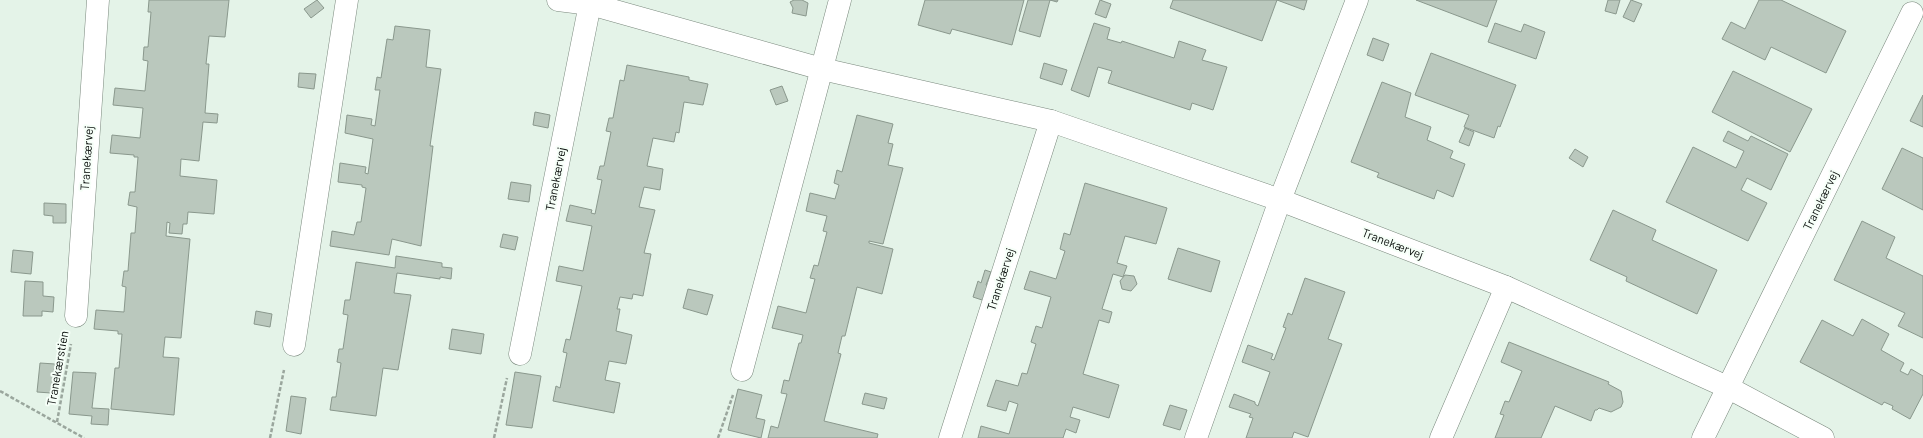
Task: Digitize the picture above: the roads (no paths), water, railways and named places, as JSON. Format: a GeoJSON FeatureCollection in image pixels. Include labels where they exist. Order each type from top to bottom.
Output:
{"type":"FeatureCollection","features":[{"type":"Feature","properties":{"kind":"street","name":"Tranekærvej"},"geometry":{"type":"LineString","coordinates":[[76,316],[98,0]]}},
{"type":"Feature","properties":{"kind":"street"},"geometry":{"type":"LineString","coordinates":[[294,345],[347,0]]}},
{"type":"Feature","properties":{"kind":"street","name":"Tranekærvej"},"geometry":{"type":"LineString","coordinates":[[558,0],[590,4],[822,69],[1050,120],[1280,200],[1506,287],[1727,387],[1823,438]]}},
{"type":"Feature","properties":{"kind":"street"},"geometry":{"type":"LineString","coordinates":[[742,370],[840,0]]}},
{"type":"Feature","properties":{"kind":"street"},"geometry":{"type":"LineString","coordinates":[[1196,438],[1280,200],[1357,0]]}},
{"type":"Feature","properties":{"kind":"street","name":"Tranekærvej"},"geometry":{"type":"LineString","coordinates":[[520,354],[590,4]]}},
{"type":"Feature","properties":{"kind":"street","name":"Tranekærvej"},"geometry":{"type":"LineString","coordinates":[[1703,438],[1912,13]]}},
{"type":"Feature","properties":{"kind":"street","name":"Tranekærvej"},"geometry":{"type":"LineString","coordinates":[[950,438],[1050,120]]}},
{"type":"Feature","properties":{"kind":"street"},"geometry":{"type":"LineString","coordinates":[[1441,438],[1506,287]]}}]}
